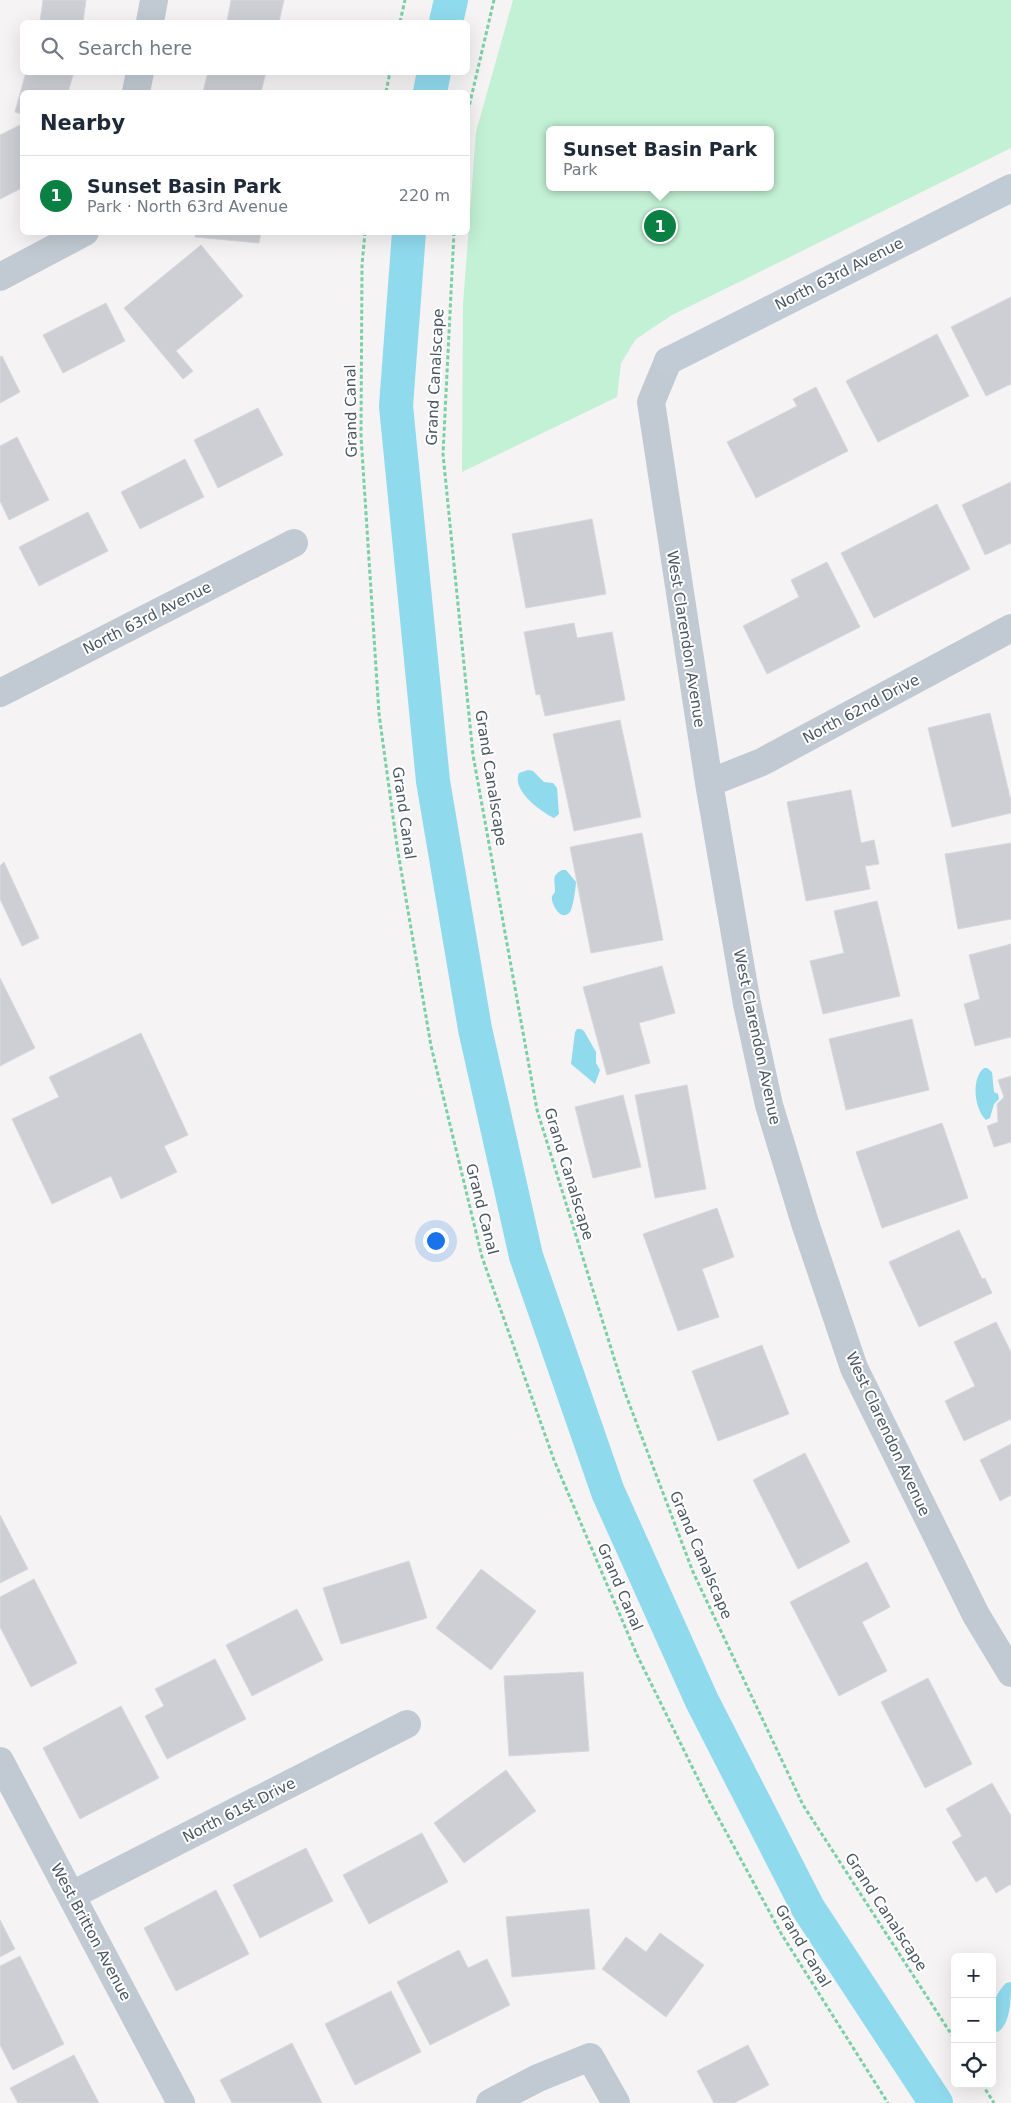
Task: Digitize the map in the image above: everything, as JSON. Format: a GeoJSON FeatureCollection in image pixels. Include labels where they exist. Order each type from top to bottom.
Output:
{"type":"FeatureCollection","features":[{"type":"Feature","properties":{"kind":"street"},"geometry":{"type":"LineString","coordinates":[[150,20],[154,0]]}},
{"type":"Feature","properties":{"kind":"street"},"geometry":{"type":"LineString","coordinates":[[136,90],[139,75]]}},
{"type":"Feature","properties":{"kind":"street","name":"North 63rd Avenue"},"geometry":{"type":"LineString","coordinates":[[668,361],[1011,188]]}},
{"type":"Feature","properties":{"kind":"street"},"geometry":{"type":"LineString","coordinates":[[0,277],[79,235]]}},
{"type":"Feature","properties":{"kind":"street","name":"West Clarendon Avenue"},"geometry":{"type":"LineString","coordinates":[[668,361],[651,402],[709,783],[747,1004],[769,1105],[805,1223],[854,1368],[976,1615],[1011,1673]]}},
{"type":"Feature","properties":{"kind":"street","name":"North 63rd Avenue"},"geometry":{"type":"LineString","coordinates":[[3,683],[294,543]]}},
{"type":"Feature","properties":{"kind":"street","name":"North 62nd Drive"},"geometry":{"type":"LineString","coordinates":[[709,783],[762,762],[1011,628]]}},
{"type":"Feature","properties":{"kind":"street","name":"North 61st Drive"},"geometry":{"type":"LineString","coordinates":[[72,1895],[407,1724]]}},
{"type":"Feature","properties":{"kind":"street","name":"West Britton Avenue"},"geometry":{"type":"LineString","coordinates":[[0,1761],[181,2103]]}},
{"type":"Feature","properties":{"kind":"street"},"geometry":{"type":"LineString","coordinates":[[490,2103],[538,2078],[590,2057],[616,2103]]}},
{"type":"Feature","properties":{"kind":"path"},"geometry":{"type":"LineString","coordinates":[[400,20],[405,0]]}},
{"type":"Feature","properties":{"kind":"path"},"geometry":{"type":"LineString","coordinates":[[470,102],[494,0]]}},
{"type":"Feature","properties":{"kind":"path"},"geometry":{"type":"LineString","coordinates":[[386,90],[389,75]]}},
{"type":"Feature","properties":{"kind":"path","name":"Grand Canal"},"geometry":{"type":"LineString","coordinates":[[365,235],[362,265],[361,436],[380,714],[397,846],[431,1046],[482,1257],[554,1460],[637,1655],[707,1797],[782,1935],[888,2103]]}},
{"type":"Feature","properties":{"kind":"path","name":"Grand Canalscape"},"geometry":{"type":"LineString","coordinates":[[454,235],[443,454],[473,755],[537,1110],[624,1390],[693,1572],[802,1805],[951,2034]]}},
{"type":"Feature","properties":{"kind":"path"},"geometry":{"type":"LineString","coordinates":[[985,2088],[994,2103]]}},
{"type":"Feature","properties":{"kind":"green space"},"geometry":{"type":"Polygon","coordinates":[[[513,0],[1011,0],[1011,148],[672,315],[636,339],[621,363],[617,397],[462,472],[463,305],[468,235],[470,235],[476,132],[513,0]]]}},
{"type":"Feature","properties":{"kind":"water"},"geometry":{"type":"Polygon","coordinates":[[[528,770],[533,771],[544,782],[553,783],[557,788],[559,814],[554,818],[535,806],[519,786],[519,773],[528,770]]]}},
{"type":"Feature","properties":{"kind":"water"},"geometry":{"type":"Polygon","coordinates":[[[562,870],[566,870],[576,882],[571,910],[567,915],[558,912],[552,898],[555,892],[555,876],[562,870]]]}},
{"type":"Feature","properties":{"kind":"water"},"geometry":{"type":"Polygon","coordinates":[[[577,1029],[584,1031],[596,1052],[596,1063],[600,1070],[595,1084],[571,1064],[577,1029]]]}},
{"type":"Feature","properties":{"kind":"water"},"geometry":{"type":"Polygon","coordinates":[[[984,1068],[992,1072],[994,1092],[998,1094],[999,1099],[994,1104],[990,1118],[986,1120],[979,1109],[976,1094],[977,1079],[984,1068]]]}},
{"type":"Feature","properties":{"kind":"water"},"geometry":{"type":"Polygon","coordinates":[[[1011,1982],[1008,2017],[1006,2023],[998,2032],[996,2031],[996,1997],[1006,1983],[1011,1982]]]}},
{"type":"Feature","properties":{"kind":"building"},"geometry":{"type":"Polygon","coordinates":[[[43,0],[86,0],[83,20],[40,20],[43,0]]]}},
{"type":"Feature","properties":{"kind":"building"},"geometry":{"type":"Polygon","coordinates":[[[231,0],[284,0],[279,20],[227,20],[231,0]]]}},
{"type":"Feature","properties":{"kind":"building"},"geometry":{"type":"Polygon","coordinates":[[[25,75],[73,75],[69,90],[21,90],[25,75]]]}},
{"type":"Feature","properties":{"kind":"building"},"geometry":{"type":"Polygon","coordinates":[[[207,75],[265,75],[262,90],[204,90],[207,75]]]}},
{"type":"Feature","properties":{"kind":"building"},"geometry":{"type":"Polygon","coordinates":[[[20,94],[20,113],[15,112],[20,94]]]}},
{"type":"Feature","properties":{"kind":"building"},"geometry":{"type":"Polygon","coordinates":[[[20,125],[20,189],[0,199],[0,135],[20,125]]]}},
{"type":"Feature","properties":{"kind":"building"},"geometry":{"type":"Polygon","coordinates":[[[195,235],[260,235],[259,243],[195,237],[195,235]]]}},
{"type":"Feature","properties":{"kind":"building"},"geometry":{"type":"Polygon","coordinates":[[[201,245],[243,296],[176,351],[193,371],[183,379],[124,308],[201,245]]]}},
{"type":"Feature","properties":{"kind":"building"},"geometry":{"type":"Polygon","coordinates":[[[1011,297],[1011,384],[986,396],[951,327],[1011,297]]]}},
{"type":"Feature","properties":{"kind":"building"},"geometry":{"type":"Polygon","coordinates":[[[106,303],[125,341],[63,373],[43,335],[106,303]]]}},
{"type":"Feature","properties":{"kind":"building"},"geometry":{"type":"Polygon","coordinates":[[[937,334],[969,396],[878,442],[846,381],[937,334]]]}},
{"type":"Feature","properties":{"kind":"building"},"geometry":{"type":"Polygon","coordinates":[[[2,356],[20,392],[0,403],[0,357],[2,356]]]}},
{"type":"Feature","properties":{"kind":"building"},"geometry":{"type":"Polygon","coordinates":[[[816,387],[848,451],[756,498],[727,442],[797,406],[793,399],[816,387]]]}},
{"type":"Feature","properties":{"kind":"building"},"geometry":{"type":"Polygon","coordinates":[[[258,408],[283,455],[218,488],[194,440],[258,408]]]}},
{"type":"Feature","properties":{"kind":"building"},"geometry":{"type":"Polygon","coordinates":[[[17,437],[49,500],[9,520],[0,501],[0,446],[17,437]]]}},
{"type":"Feature","properties":{"kind":"building"},"geometry":{"type":"Polygon","coordinates":[[[185,459],[204,497],[140,529],[121,492],[185,459]]]}},
{"type":"Feature","properties":{"kind":"building"},"geometry":{"type":"Polygon","coordinates":[[[1011,482],[1011,543],[985,555],[962,505],[1011,482]]]}},
{"type":"Feature","properties":{"kind":"building"},"geometry":{"type":"Polygon","coordinates":[[[937,504],[970,569],[874,618],[841,553],[937,504]]]}},
{"type":"Feature","properties":{"kind":"building"},"geometry":{"type":"Polygon","coordinates":[[[88,512],[108,551],[39,586],[19,547],[88,512]]]}},
{"type":"Feature","properties":{"kind":"building"},"geometry":{"type":"Polygon","coordinates":[[[592,519],[606,594],[526,608],[512,534],[592,519]]]}},
{"type":"Feature","properties":{"kind":"building"},"geometry":{"type":"Polygon","coordinates":[[[827,562],[860,627],[767,674],[743,626],[799,597],[791,580],[827,562]]]}},
{"type":"Feature","properties":{"kind":"building"},"geometry":{"type":"Polygon","coordinates":[[[574,623],[577,638],[612,632],[625,700],[545,716],[540,694],[536,695],[524,632],[574,623]]]}},
{"type":"Feature","properties":{"kind":"building"},"geometry":{"type":"Polygon","coordinates":[[[990,713],[1011,801],[1011,813],[952,827],[928,728],[990,713]]]}},
{"type":"Feature","properties":{"kind":"building"},"geometry":{"type":"Polygon","coordinates":[[[620,720],[641,817],[574,831],[553,734],[620,720]]]}},
{"type":"Feature","properties":{"kind":"building"},"geometry":{"type":"Polygon","coordinates":[[[851,790],[861,843],[874,840],[879,864],[865,866],[870,889],[806,901],[787,802],[851,790]]]}},
{"type":"Feature","properties":{"kind":"building"},"geometry":{"type":"Polygon","coordinates":[[[642,833],[663,940],[591,953],[570,847],[642,833]]]}},
{"type":"Feature","properties":{"kind":"building"},"geometry":{"type":"Polygon","coordinates":[[[1011,843],[1011,919],[958,929],[945,854],[1011,843]]]}},
{"type":"Feature","properties":{"kind":"building"},"geometry":{"type":"Polygon","coordinates":[[[4,862],[39,938],[22,946],[0,899],[0,866],[4,862]]]}},
{"type":"Feature","properties":{"kind":"building"},"geometry":{"type":"Polygon","coordinates":[[[877,901],[900,996],[823,1014],[810,961],[844,953],[834,911],[877,901]]]}},
{"type":"Feature","properties":{"kind":"building"},"geometry":{"type":"Polygon","coordinates":[[[1011,944],[1011,1037],[975,1046],[964,1004],[980,999],[969,955],[1011,944]]]}},
{"type":"Feature","properties":{"kind":"building"},"geometry":{"type":"Polygon","coordinates":[[[662,966],[675,1013],[639,1023],[650,1063],[607,1075],[583,987],[662,966]]]}},
{"type":"Feature","properties":{"kind":"building"},"geometry":{"type":"Polygon","coordinates":[[[0,978],[35,1048],[0,1066],[0,978]]]}},
{"type":"Feature","properties":{"kind":"building"},"geometry":{"type":"Polygon","coordinates":[[[912,1019],[929,1090],[846,1110],[829,1039],[912,1019]]]}},
{"type":"Feature","properties":{"kind":"building"},"geometry":{"type":"Polygon","coordinates":[[[141,1033],[188,1135],[164,1146],[177,1172],[121,1199],[111,1176],[52,1204],[12,1119],[59,1097],[49,1077],[141,1033]]]}},
{"type":"Feature","properties":{"kind":"building"},"geometry":{"type":"Polygon","coordinates":[[[1011,1076],[1011,1142],[994,1147],[987,1126],[998,1122],[997,1104],[1004,1097],[998,1080],[1011,1076]]]}},
{"type":"Feature","properties":{"kind":"building"},"geometry":{"type":"Polygon","coordinates":[[[687,1085],[706,1189],[655,1198],[635,1095],[687,1085]]]}},
{"type":"Feature","properties":{"kind":"building"},"geometry":{"type":"Polygon","coordinates":[[[623,1095],[641,1167],[593,1178],[575,1107],[623,1095]]]}},
{"type":"Feature","properties":{"kind":"building"},"geometry":{"type":"Polygon","coordinates":[[[942,1123],[968,1198],[882,1228],[856,1152],[942,1123]]]}},
{"type":"Feature","properties":{"kind":"building"},"geometry":{"type":"Polygon","coordinates":[[[717,1208],[734,1257],[702,1269],[719,1317],[678,1331],[643,1234],[717,1208]]]}},
{"type":"Feature","properties":{"kind":"building"},"geometry":{"type":"Polygon","coordinates":[[[959,1230],[982,1279],[985,1278],[992,1293],[919,1327],[889,1262],[959,1230]]]}},
{"type":"Feature","properties":{"kind":"building"},"geometry":{"type":"Polygon","coordinates":[[[996,1322],[1011,1352],[1011,1419],[964,1441],[945,1401],[975,1386],[954,1342],[996,1322]]]}},
{"type":"Feature","properties":{"kind":"building"},"geometry":{"type":"Polygon","coordinates":[[[762,1345],[789,1414],[718,1441],[692,1371],[762,1345]]]}},
{"type":"Feature","properties":{"kind":"building"},"geometry":{"type":"Polygon","coordinates":[[[1011,1444],[1011,1495],[1000,1501],[980,1460],[1011,1444]]]}},
{"type":"Feature","properties":{"kind":"building"},"geometry":{"type":"Polygon","coordinates":[[[805,1453],[850,1542],[798,1569],[753,1480],[805,1453]]]}},
{"type":"Feature","properties":{"kind":"building"},"geometry":{"type":"Polygon","coordinates":[[[0,1515],[28,1569],[0,1583],[0,1515]]]}},
{"type":"Feature","properties":{"kind":"building"},"geometry":{"type":"Polygon","coordinates":[[[409,1561],[427,1618],[341,1644],[323,1588],[409,1561]]]}},
{"type":"Feature","properties":{"kind":"building"},"geometry":{"type":"Polygon","coordinates":[[[867,1562],[890,1607],[862,1622],[887,1671],[839,1696],[790,1602],[867,1562]]]}},
{"type":"Feature","properties":{"kind":"building"},"geometry":{"type":"Polygon","coordinates":[[[481,1569],[536,1611],[491,1670],[436,1628],[481,1569]]]}},
{"type":"Feature","properties":{"kind":"building"},"geometry":{"type":"Polygon","coordinates":[[[34,1579],[77,1663],[31,1687],[0,1627],[0,1597],[34,1579]]]}},
{"type":"Feature","properties":{"kind":"building"},"geometry":{"type":"Polygon","coordinates":[[[297,1609],[323,1660],[252,1696],[226,1645],[297,1609]]]}},
{"type":"Feature","properties":{"kind":"building"},"geometry":{"type":"Polygon","coordinates":[[[215,1659],[246,1719],[167,1759],[145,1716],[164,1706],[155,1689],[215,1659]]]}},
{"type":"Feature","properties":{"kind":"building"},"geometry":{"type":"Polygon","coordinates":[[[583,1672],[589,1751],[509,1756],[504,1676],[583,1672]]]}},
{"type":"Feature","properties":{"kind":"building"},"geometry":{"type":"Polygon","coordinates":[[[928,1678],[972,1764],[925,1788],[881,1702],[928,1678]]]}},
{"type":"Feature","properties":{"kind":"building"},"geometry":{"type":"Polygon","coordinates":[[[121,1706],[159,1778],[80,1819],[43,1748],[121,1706]]]}},
{"type":"Feature","properties":{"kind":"building"},"geometry":{"type":"Polygon","coordinates":[[[506,1770],[536,1811],[464,1863],[434,1823],[506,1770]]]}},
{"type":"Feature","properties":{"kind":"building"},"geometry":{"type":"Polygon","coordinates":[[[992,1783],[1011,1816],[1011,1884],[996,1893],[986,1876],[976,1882],[952,1842],[962,1836],[946,1809],[992,1783]]]}},
{"type":"Feature","properties":{"kind":"building"},"geometry":{"type":"Polygon","coordinates":[[[422,1833],[448,1882],[369,1924],[343,1875],[422,1833]]]}},
{"type":"Feature","properties":{"kind":"building"},"geometry":{"type":"Polygon","coordinates":[[[306,1848],[333,1901],[260,1938],[233,1885],[306,1848]]]}},
{"type":"Feature","properties":{"kind":"building"},"geometry":{"type":"Polygon","coordinates":[[[216,1890],[249,1954],[176,1991],[144,1928],[216,1890]]]}},
{"type":"Feature","properties":{"kind":"building"},"geometry":{"type":"Polygon","coordinates":[[[589,1909],[595,1969],[512,1977],[506,1917],[589,1909]]]}},
{"type":"Feature","properties":{"kind":"building"},"geometry":{"type":"Polygon","coordinates":[[[0,1920],[15,1949],[0,1957],[0,1920]]]}},
{"type":"Feature","properties":{"kind":"building"},"geometry":{"type":"Polygon","coordinates":[[[660,1933],[704,1965],[666,2017],[602,1969],[626,1937],[646,1952],[660,1933]]]}},
{"type":"Feature","properties":{"kind":"building"},"geometry":{"type":"Polygon","coordinates":[[[459,1950],[468,1968],[487,1959],[510,2005],[430,2045],[397,1982],[459,1950]]]}},
{"type":"Feature","properties":{"kind":"building"},"geometry":{"type":"Polygon","coordinates":[[[20,1956],[64,2044],[13,2070],[0,2045],[0,1966],[20,1956]]]}},
{"type":"Feature","properties":{"kind":"building"},"geometry":{"type":"Polygon","coordinates":[[[391,1991],[421,2052],[355,2085],[325,2024],[391,1991]]]}},
{"type":"Feature","properties":{"kind":"building"},"geometry":{"type":"Polygon","coordinates":[[[292,2043],[322,2103],[232,2103],[220,2080],[292,2043]]]}},
{"type":"Feature","properties":{"kind":"building"},"geometry":{"type":"Polygon","coordinates":[[[748,2045],[769,2085],[734,2103],[714,2103],[697,2071],[748,2045]]]}},
{"type":"Feature","properties":{"kind":"building"},"geometry":{"type":"Polygon","coordinates":[[[74,2055],[99,2103],[18,2103],[10,2088],[74,2055]]]}},
{"type":"Feature","properties":{"kind":"waterway"},"geometry":{"type":"LineString","coordinates":[[446,20],[451,0]]}},
{"type":"Feature","properties":{"kind":"waterway"},"geometry":{"type":"LineString","coordinates":[[430,90],[433,75]]}},
{"type":"Feature","properties":{"kind":"waterway"},"geometry":{"type":"LineString","coordinates":[[409,235],[396,406],[433,781],[475,1029],[526,1256],[608,1492],[702,1701],[808,1908],[936,2103]]}},
{"type":"Feature","properties":{"kind":"place","name":"Sunset Basin Park"},"geometry":{"type":"Point","coordinates":[660,226]}}]}
